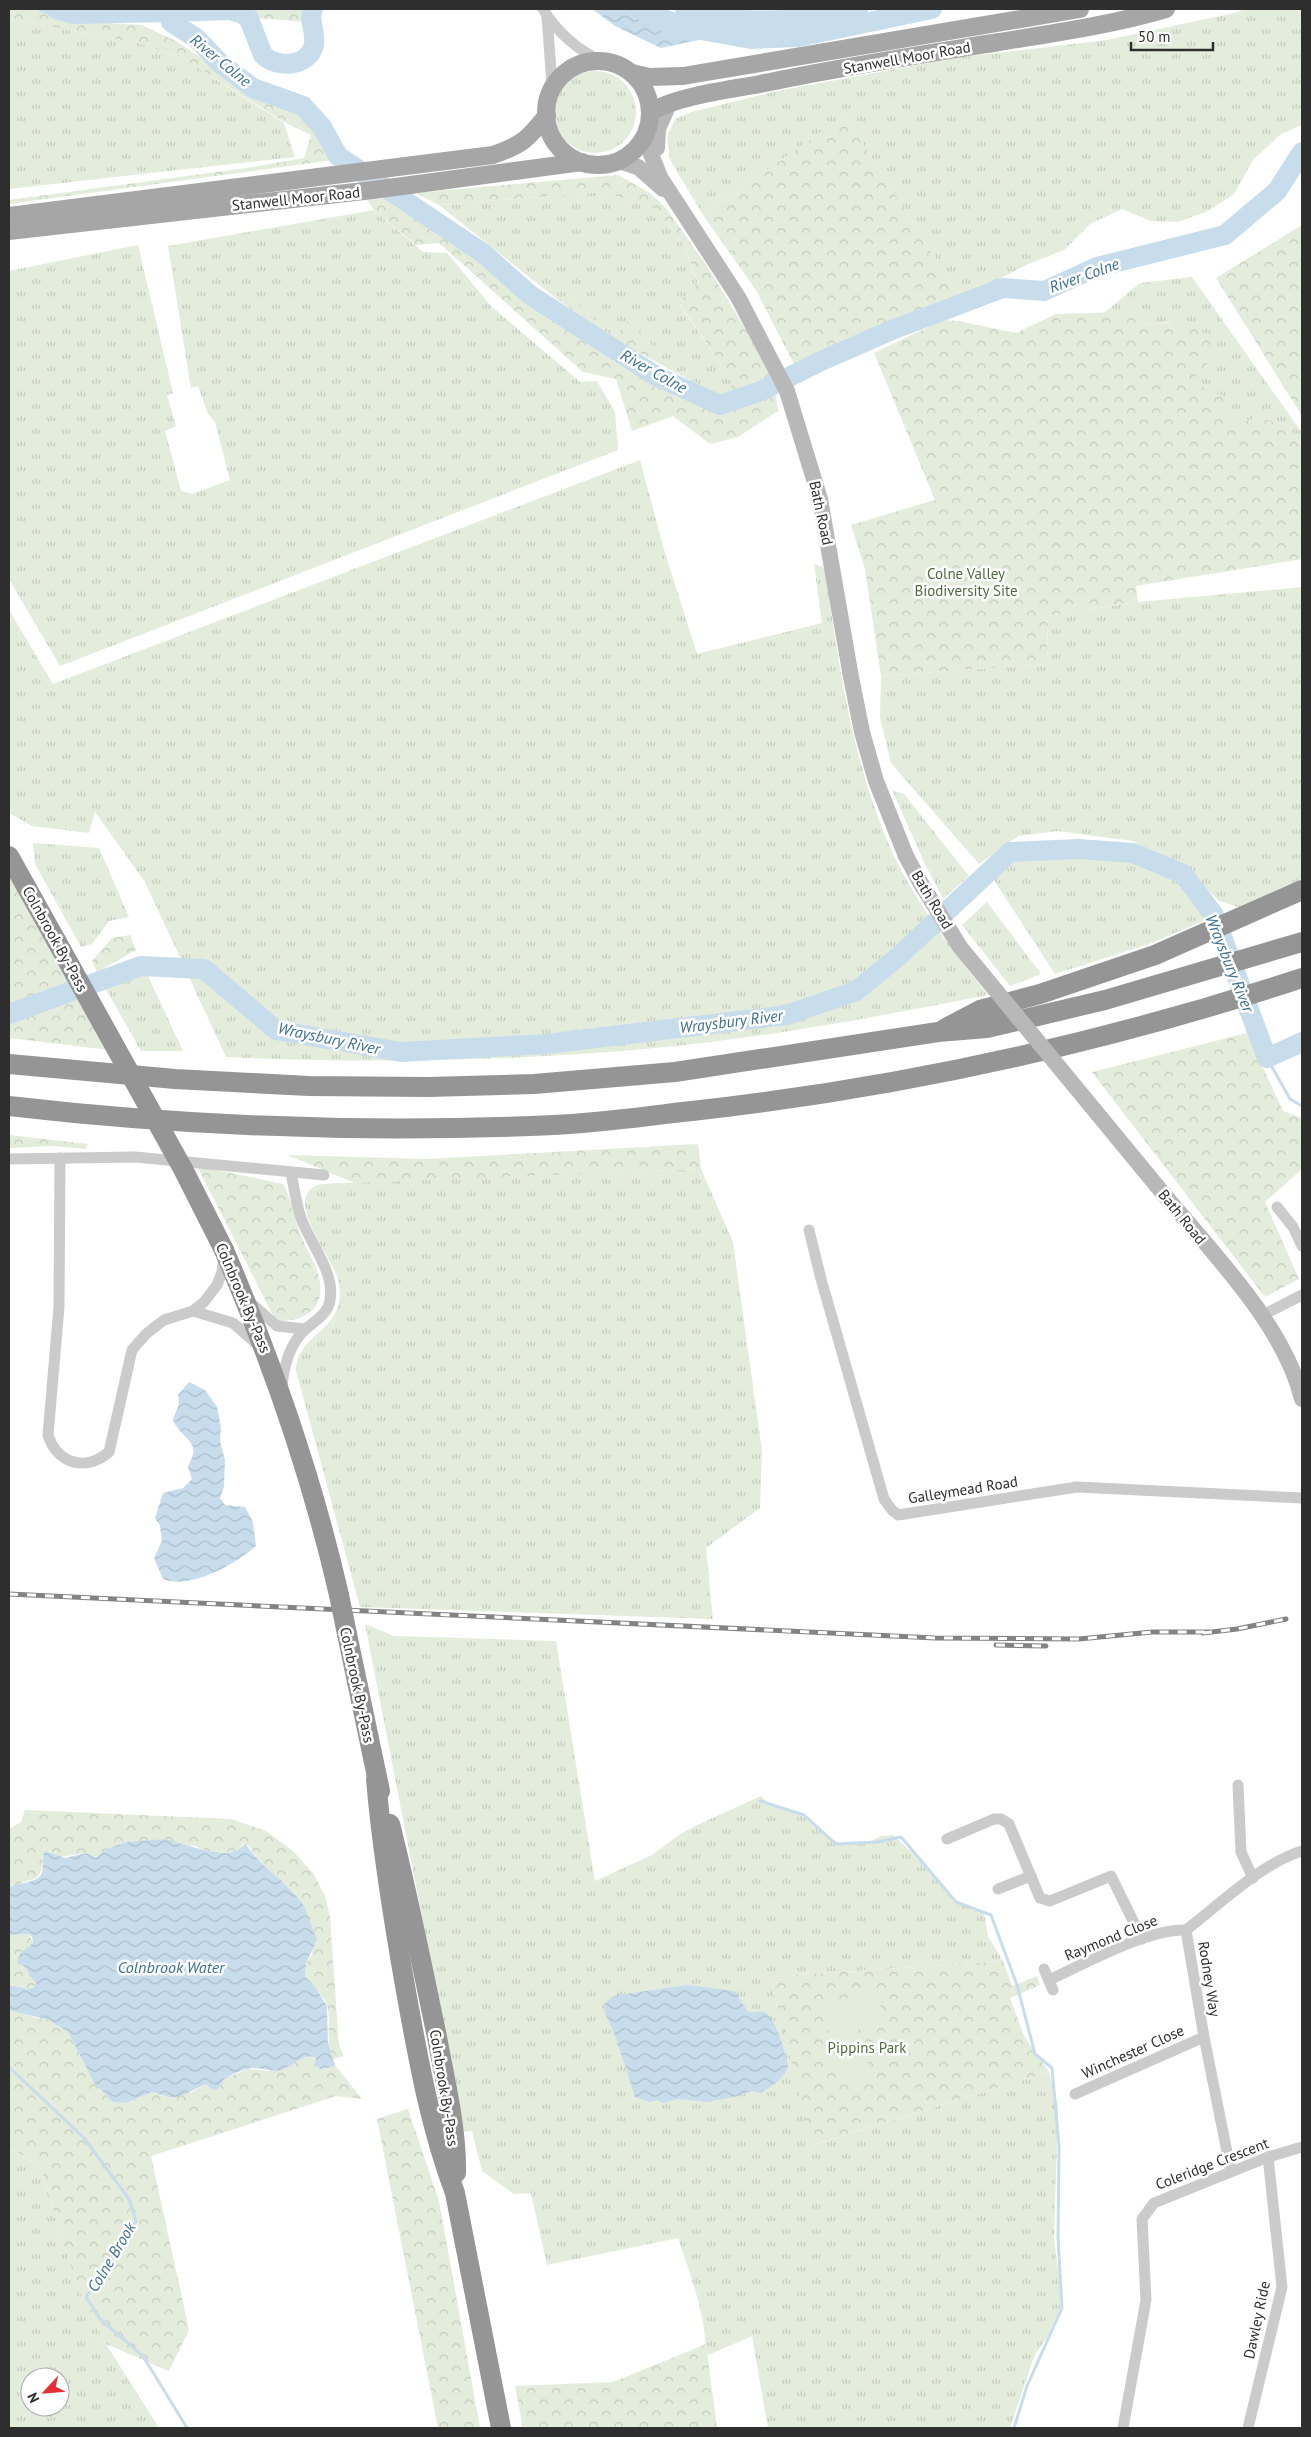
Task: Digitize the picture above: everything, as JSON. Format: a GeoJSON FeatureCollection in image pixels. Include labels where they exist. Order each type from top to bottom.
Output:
{"type":"FeatureCollection","features":[{"type":"Feature","properties":{"kind":"highway","name":"Colnbrook By-Pass"},"geometry":{"type":"LineString","coordinates":[[9,856],[183,1169],[224,1250],[266,1352],[316,1503],[339,1595],[376,1779],[398,1856],[442,2064],[453,2141],[455,2193],[501,2428]]}},
{"type":"Feature","properties":{"kind":"highway"},"geometry":{"type":"LineString","coordinates":[[938,1032],[980,1010],[1040,994],[1098,975],[1195,938],[1238,917],[1302,890]]}},
{"type":"Feature","properties":{"kind":"highway"},"geometry":{"type":"LineString","coordinates":[[9,1064],[175,1080],[309,1086],[428,1087],[534,1084],[675,1072],[938,1032],[996,1026],[1106,1000],[1302,942]]}},
{"type":"Feature","properties":{"kind":"highway"},"geometry":{"type":"LineString","coordinates":[[9,1106],[230,1124],[359,1129],[557,1125],[768,1103],[994,1063],[1125,1031],[1302,978]]}},
{"type":"Feature","properties":{"kind":"main road","name":"Stanwell Moor Road"},"geometry":{"type":"LineString","coordinates":[[632,73],[649,77],[683,76],[1080,9]]}},
{"type":"Feature","properties":{"kind":"main road","name":"Stanwell Moor Road"},"geometry":{"type":"LineString","coordinates":[[651,112],[669,104],[792,77],[1109,23],[1166,9]]}},
{"type":"Feature","properties":{"kind":"main road"},"geometry":{"type":"LineString","coordinates":[[602,61],[625,68],[632,73],[646,92],[651,112],[648,131],[639,145],[618,161],[605,165],[582,162],[570,157],[559,148],[552,138],[547,115],[552,85],[563,73],[576,66],[602,61]]}},
{"type":"Feature","properties":{"kind":"main road","name":"Stanwell Moor Road"},"geometry":{"type":"LineString","coordinates":[[9,216],[359,173],[501,152],[518,146],[534,132],[547,115]]}},
{"type":"Feature","properties":{"kind":"main road","name":"Stanwell Moor Road"},"geometry":{"type":"LineString","coordinates":[[9,231],[373,190],[582,162]]}},
{"type":"Feature","properties":{"kind":"street"},"geometry":{"type":"LineString","coordinates":[[545,12],[586,55],[602,61]]}},
{"type":"Feature","properties":{"kind":"street"},"geometry":{"type":"LineString","coordinates":[[545,12],[552,85]]}},
{"type":"Feature","properties":{"kind":"street"},"geometry":{"type":"LineString","coordinates":[[660,177],[657,148],[658,128],[669,104]]}},
{"type":"Feature","properties":{"kind":"street"},"geometry":{"type":"LineString","coordinates":[[648,131],[649,149],[660,177],[672,197]]}},
{"type":"Feature","properties":{"kind":"street"},"geometry":{"type":"LineString","coordinates":[[618,161],[638,167],[672,197]]}},
{"type":"Feature","properties":{"kind":"street","name":"Bath Road"},"geometry":{"type":"LineString","coordinates":[[672,197],[733,290],[780,374],[787,391],[820,499],[850,677],[862,732],[876,781],[906,856],[960,947],[1263,1315],[1289,1361],[1302,1399]]}},
{"type":"Feature","properties":{"kind":"street"},"geometry":{"type":"LineString","coordinates":[[9,1159],[135,1157],[324,1175]]}},
{"type":"Feature","properties":{"kind":"street"},"geometry":{"type":"LineString","coordinates":[[60,1158],[59,1307],[48,1435],[56,1452],[64,1458],[83,1464],[97,1460],[109,1452],[132,1350],[146,1334],[164,1320],[193,1311],[217,1285],[222,1272],[224,1250]]}},
{"type":"Feature","properties":{"kind":"street"},"geometry":{"type":"LineString","coordinates":[[282,1396],[286,1361],[305,1329],[317,1321],[329,1305],[329,1281],[300,1216],[291,1173]]}},
{"type":"Feature","properties":{"kind":"street"},"geometry":{"type":"LineString","coordinates":[[1277,1207],[1293,1227],[1301,1242]]}},
{"type":"Feature","properties":{"kind":"street","name":"Galleymead Road"},"geometry":{"type":"LineString","coordinates":[[809,1230],[821,1279],[884,1499],[898,1515],[1077,1487],[1302,1498]]}},
{"type":"Feature","properties":{"kind":"street"},"geometry":{"type":"LineString","coordinates":[[1263,1315],[1302,1295]]}},
{"type":"Feature","properties":{"kind":"street"},"geometry":{"type":"LineString","coordinates":[[244,1296],[271,1323],[282,1327],[305,1329]]}},
{"type":"Feature","properties":{"kind":"street"},"geometry":{"type":"LineString","coordinates":[[193,1311],[232,1323],[245,1332],[266,1352]]}},
{"type":"Feature","properties":{"kind":"street"},"geometry":{"type":"LineString","coordinates":[[1238,1786],[1241,1852],[1254,1878]]}},
{"type":"Feature","properties":{"kind":"street"},"geometry":{"type":"LineString","coordinates":[[947,1839],[994,1819],[1001,1819],[1010,1824],[1040,1898],[1050,1901],[1111,1876],[1142,1939]]}},
{"type":"Feature","properties":{"kind":"street","name":"Rodney Way"},"geometry":{"type":"LineString","coordinates":[[1231,2172],[1204,2037],[1186,1930],[1254,1878],[1288,1855],[1302,1851]]}},
{"type":"Feature","properties":{"kind":"street"},"geometry":{"type":"LineString","coordinates":[[998,1889],[1032,1876]]}},
{"type":"Feature","properties":{"kind":"street","name":"Raymond Close"},"geometry":{"type":"LineString","coordinates":[[1049,1980],[1142,1939],[1172,1929],[1186,1930]]}},
{"type":"Feature","properties":{"kind":"street","name":"Winchester Close"},"geometry":{"type":"LineString","coordinates":[[1075,2094],[1204,2037]]}},
{"type":"Feature","properties":{"kind":"street","name":"Coleridge Crescent"},"geometry":{"type":"LineString","coordinates":[[1123,2428],[1146,2300],[1142,2219],[1154,2203],[1268,2157],[1302,2147]]}},
{"type":"Feature","properties":{"kind":"street","name":"Dawley Ride"},"geometry":{"type":"LineString","coordinates":[[1248,2428],[1282,2288],[1268,2157]]}},
{"type":"Feature","properties":{"kind":"green space"},"geometry":{"type":"Polygon","coordinates":[[[9,9],[32,9],[73,21],[142,25],[176,41],[267,102],[295,111],[325,142],[334,160],[9,204],[9,200],[247,168],[304,158],[311,135],[284,122],[184,59],[143,44],[9,19],[9,9]]]}},
{"type":"Feature","properties":{"kind":"green space"},"geometry":{"type":"Polygon","coordinates":[[[254,9],[307,9],[306,22],[254,18],[254,9]]]}},
{"type":"Feature","properties":{"kind":"green space"},"geometry":{"type":"Polygon","coordinates":[[[1246,9],[1302,9],[1302,125],[1281,134],[1253,160],[1234,194],[1208,211],[1178,222],[1151,221],[1122,209],[1090,224],[1064,250],[1026,265],[964,297],[954,288],[845,115],[703,215],[670,160],[667,138],[675,119],[691,112],[777,91],[955,58],[1107,40],[1246,9]]]}},
{"type":"Feature","properties":{"kind":"green space"},"geometry":{"type":"Polygon","coordinates":[[[9,19],[143,44],[184,59],[284,123],[295,157],[9,189],[9,19]]]}},
{"type":"Feature","properties":{"kind":"green space"},"geometry":{"type":"Polygon","coordinates":[[[587,71],[603,71],[618,78],[629,89],[636,104],[633,128],[624,141],[603,153],[587,153],[572,146],[561,135],[554,120],[554,104],[561,89],[572,78],[587,71]]]}},
{"type":"Feature","properties":{"kind":"green space"},"geometry":{"type":"Polygon","coordinates":[[[845,115],[954,288],[960,294],[961,299],[889,323],[795,366],[756,290],[703,215],[845,115]]]}},
{"type":"Feature","properties":{"kind":"green space"},"geometry":{"type":"Polygon","coordinates":[[[618,175],[650,193],[666,208],[707,266],[774,376],[721,396],[734,383],[679,303],[698,282],[683,244],[657,210],[603,192],[439,205],[416,193],[618,175]]]}},
{"type":"Feature","properties":{"kind":"green space"},"geometry":{"type":"Polygon","coordinates":[[[603,192],[657,210],[683,244],[698,283],[679,304],[734,383],[721,396],[676,373],[629,320],[613,338],[568,295],[558,300],[439,205],[603,192]]]}},
{"type":"Feature","properties":{"kind":"green space"},"geometry":{"type":"Polygon","coordinates":[[[400,197],[556,323],[624,366],[720,413],[775,390],[778,411],[738,437],[710,444],[673,416],[632,431],[616,379],[583,372],[439,243],[416,245],[374,210],[367,200],[400,197]]]}},
{"type":"Feature","properties":{"kind":"green space"},"geometry":{"type":"Polygon","coordinates":[[[374,210],[423,252],[447,253],[491,306],[580,382],[597,381],[615,412],[618,450],[60,666],[9,579],[9,271],[138,245],[173,393],[167,395],[176,426],[165,431],[181,491],[192,494],[230,480],[215,422],[208,414],[198,386],[191,388],[168,246],[374,210]]]}},
{"type":"Feature","properties":{"kind":"green space"},"geometry":{"type":"Polygon","coordinates":[[[1302,225],[1302,416],[1216,278],[1302,225]]]}},
{"type":"Feature","properties":{"kind":"green space"},"geometry":{"type":"Polygon","coordinates":[[[1192,277],[1302,433],[1302,449],[1289,426],[1258,417],[1229,428],[1191,382],[1169,322],[1145,325],[1125,312],[1104,313],[1140,283],[1192,277]]]}},
{"type":"Feature","properties":{"kind":"green space"},"geometry":{"type":"Polygon","coordinates":[[[568,295],[613,338],[558,300],[568,295]]]}},
{"type":"Feature","properties":{"kind":"green space","name":"Colne Valley Biodiversity Site"},"geometry":{"type":"Polygon","coordinates":[[[1125,312],[1145,325],[1176,323],[1191,326],[1204,333],[1215,354],[1192,382],[1223,396],[1229,427],[1258,417],[1289,426],[1302,449],[1302,559],[1136,586],[1138,602],[1048,616],[1047,664],[881,676],[865,569],[851,525],[935,500],[874,353],[943,320],[958,321],[1016,333],[1056,314],[1125,312]]]}},
{"type":"Feature","properties":{"kind":"green space"},"geometry":{"type":"Polygon","coordinates":[[[629,320],[676,373],[613,338],[629,320]]]}},
{"type":"Feature","properties":{"kind":"green space"},"geometry":{"type":"Polygon","coordinates":[[[640,460],[665,553],[697,654],[822,623],[814,564],[823,567],[826,572],[836,647],[851,724],[872,800],[885,836],[901,870],[920,903],[988,995],[794,1030],[676,1046],[620,1051],[507,1058],[395,1061],[226,1057],[145,882],[95,812],[89,833],[32,826],[9,813],[9,610],[53,684],[640,460]]]}},
{"type":"Feature","properties":{"kind":"green space"},"geometry":{"type":"Polygon","coordinates":[[[1302,587],[1302,879],[1238,907],[1219,901],[1191,874],[1133,841],[1058,831],[1018,836],[979,864],[891,763],[880,718],[881,676],[1047,664],[1048,616],[1138,602],[1302,587]]]}},
{"type":"Feature","properties":{"kind":"green space"},"geometry":{"type":"Polygon","coordinates":[[[892,790],[904,794],[969,876],[943,899],[924,862],[892,790]]]}},
{"type":"Feature","properties":{"kind":"green space"},"geometry":{"type":"Polygon","coordinates":[[[33,843],[99,848],[129,917],[109,921],[92,944],[81,947],[35,864],[33,843]]]}},
{"type":"Feature","properties":{"kind":"green space"},"geometry":{"type":"Polygon","coordinates":[[[1067,853],[1133,858],[1180,881],[1206,920],[1149,944],[1055,974],[994,880],[1014,859],[1067,853]]]}},
{"type":"Feature","properties":{"kind":"green space"},"geometry":{"type":"Polygon","coordinates":[[[9,873],[109,1050],[9,1038],[9,873]]]}},
{"type":"Feature","properties":{"kind":"green space"},"geometry":{"type":"Polygon","coordinates":[[[987,902],[1041,974],[1010,986],[962,925],[987,902]]]}},
{"type":"Feature","properties":{"kind":"green space"},"geometry":{"type":"Polygon","coordinates":[[[130,935],[136,950],[97,972],[92,961],[112,938],[130,935]]]}},
{"type":"Feature","properties":{"kind":"green space"},"geometry":{"type":"Polygon","coordinates":[[[148,976],[183,1051],[141,1051],[103,984],[115,977],[148,976]]]}},
{"type":"Feature","properties":{"kind":"green space"},"geometry":{"type":"Polygon","coordinates":[[[1247,1033],[1283,1111],[1302,1118],[1302,1169],[1265,1202],[1299,1279],[1265,1297],[1092,1072],[1247,1033]]]}},
{"type":"Feature","properties":{"kind":"green space"},"geometry":{"type":"Polygon","coordinates":[[[9,1135],[88,1144],[86,1149],[53,1146],[9,1148],[9,1135]]]}},
{"type":"Feature","properties":{"kind":"green space"},"geometry":{"type":"Polygon","coordinates":[[[698,1144],[701,1169],[355,1183],[287,1155],[427,1159],[698,1144]]]}},
{"type":"Feature","properties":{"kind":"green space"},"geometry":{"type":"Polygon","coordinates":[[[198,1168],[283,1184],[289,1196],[303,1241],[316,1267],[319,1278],[319,1298],[311,1312],[296,1319],[276,1321],[198,1168]]]}},
{"type":"Feature","properties":{"kind":"green space"},"geometry":{"type":"Polygon","coordinates":[[[701,1169],[733,1242],[762,1451],[760,1508],[706,1548],[713,1619],[360,1607],[296,1371],[298,1358],[304,1347],[329,1322],[336,1312],[339,1299],[339,1283],[335,1272],[312,1229],[307,1214],[305,1201],[309,1190],[321,1184],[701,1169]]]}},
{"type":"Feature","properties":{"kind":"green space"},"geometry":{"type":"Polygon","coordinates":[[[365,1624],[394,1636],[556,1641],[595,1881],[652,1855],[693,1827],[761,1796],[769,1804],[800,1813],[829,1838],[840,1843],[869,1842],[881,1836],[893,1835],[922,1862],[954,1902],[984,1913],[988,1936],[1003,1961],[770,1977],[813,2145],[1049,2072],[1058,2107],[1054,2239],[1061,2293],[1060,2309],[1047,2338],[1035,2354],[1010,2428],[768,2428],[752,2336],[706,2356],[701,2311],[678,2238],[547,2265],[531,2193],[514,2194],[482,2171],[472,2131],[464,2132],[365,1624]]]}},
{"type":"Feature","properties":{"kind":"green space"},"geometry":{"type":"Polygon","coordinates":[[[25,1810],[231,1819],[266,1831],[294,1852],[313,1873],[325,1896],[330,1917],[339,2045],[344,2056],[334,2059],[331,2053],[327,2005],[305,1976],[306,1964],[312,1955],[302,1902],[262,1864],[249,1847],[243,1844],[239,1851],[222,1853],[195,1846],[127,1842],[106,1849],[96,1858],[87,1853],[60,1857],[49,1851],[42,1856],[42,1866],[37,1877],[9,1890],[9,1829],[21,1822],[25,1810]]]}},
{"type":"Feature","properties":{"kind":"green space"},"geometry":{"type":"Polygon","coordinates":[[[29,1934],[33,1943],[20,1953],[21,1966],[26,1968],[29,1975],[36,1980],[34,1987],[28,1989],[9,1985],[9,1935],[29,1934]]]}},
{"type":"Feature","properties":{"kind":"green space","name":"Pippins Park"},"geometry":{"type":"Polygon","coordinates":[[[1003,1961],[1012,1986],[1037,1976],[1040,1985],[1010,1998],[1024,2036],[1049,2072],[812,2145],[770,1977],[1003,1961]]]}},
{"type":"Feature","properties":{"kind":"green space"},"geometry":{"type":"Polygon","coordinates":[[[875,1990],[885,2021],[858,2030],[872,2078],[844,2085],[821,2006],[875,1990]]]}},
{"type":"Feature","properties":{"kind":"green space"},"geometry":{"type":"Polygon","coordinates":[[[9,2008],[36,2018],[48,2020],[68,2032],[94,2083],[113,2102],[126,2103],[152,2092],[169,2097],[192,2092],[206,2084],[220,2087],[223,2079],[248,2069],[269,2071],[287,2068],[296,2060],[311,2056],[332,2067],[335,2065],[362,2099],[336,2096],[151,2156],[189,2330],[169,2371],[106,2344],[75,2281],[40,2166],[9,2147],[9,2008]]]}},
{"type":"Feature","properties":{"kind":"green space"},"geometry":{"type":"Polygon","coordinates":[[[408,2109],[439,2201],[480,2428],[438,2428],[377,2119],[408,2109]]]}},
{"type":"Feature","properties":{"kind":"green space"},"geometry":{"type":"Polygon","coordinates":[[[9,2147],[40,2166],[75,2281],[106,2344],[159,2428],[9,2428],[9,2147]]]}},
{"type":"Feature","properties":{"kind":"green space"},"geometry":{"type":"Polygon","coordinates":[[[706,2344],[717,2428],[523,2428],[515,2386],[613,2382],[706,2344]]]}},
{"type":"Feature","properties":{"kind":"water"},"geometry":{"type":"Polygon","coordinates":[[[34,9],[76,9],[77,21],[46,14],[34,9]]]}},
{"type":"Feature","properties":{"kind":"water"},"geometry":{"type":"Polygon","coordinates":[[[592,9],[665,9],[714,26],[713,37],[661,48],[615,26],[592,9]]]}},
{"type":"Feature","properties":{"kind":"water"},"geometry":{"type":"Polygon","coordinates":[[[189,1382],[205,1390],[217,1407],[221,1427],[220,1441],[225,1460],[224,1487],[220,1498],[225,1505],[245,1507],[253,1522],[256,1546],[237,1560],[212,1573],[186,1581],[174,1581],[163,1579],[154,1558],[162,1541],[160,1526],[155,1518],[163,1493],[183,1488],[192,1479],[188,1467],[193,1455],[192,1445],[173,1419],[179,1404],[178,1395],[189,1382]]]}},
{"type":"Feature","properties":{"kind":"water","name":"Colnbrook Water"},"geometry":{"type":"Polygon","coordinates":[[[165,1839],[220,1853],[239,1850],[245,1844],[262,1864],[302,1902],[317,1939],[306,1964],[305,1976],[315,1987],[327,2006],[328,2042],[335,2065],[320,2069],[315,2064],[316,2058],[307,2057],[280,2070],[249,2068],[242,2070],[224,2079],[220,2087],[215,2090],[206,2084],[179,2097],[169,2097],[152,2092],[126,2103],[113,2102],[94,2083],[68,2032],[48,2020],[9,2010],[9,1985],[28,1989],[34,1987],[36,1983],[26,1968],[17,1963],[20,1953],[33,1943],[32,1937],[29,1934],[9,1935],[9,1888],[39,1877],[46,1851],[65,1858],[87,1853],[96,1858],[106,1849],[127,1842],[165,1839]]]}},
{"type":"Feature","properties":{"kind":"water"},"geometry":{"type":"Polygon","coordinates":[[[687,1985],[735,1991],[748,2012],[762,2011],[768,2014],[785,2052],[788,2065],[785,2074],[760,2093],[752,2091],[734,2097],[707,2102],[678,2099],[663,2103],[657,2100],[649,2102],[635,2097],[616,2038],[605,2013],[604,2004],[612,1997],[618,1995],[687,1985]]]}},
{"type":"Feature","properties":{"kind":"waterway","name":"River Colne"},"geometry":{"type":"LineString","coordinates":[[56,9],[74,14],[167,12],[171,22],[196,38],[221,64],[253,88],[303,106],[322,127],[338,156],[483,253],[530,295],[656,376],[720,405],[761,391],[821,361],[892,330],[1003,288],[1044,291],[1097,267],[1225,235],[1277,191],[1302,152]]}},
{"type":"Feature","properties":{"kind":"waterway"},"geometry":{"type":"LineString","coordinates":[[167,12],[230,10],[243,14],[249,19],[263,55],[284,64],[300,61],[311,52],[314,44],[311,17],[313,9]]}},
{"type":"Feature","properties":{"kind":"waterway"},"geometry":{"type":"LineString","coordinates":[[640,9],[668,24],[751,39],[798,37],[932,9]]}},
{"type":"Feature","properties":{"kind":"waterway"},"geometry":{"type":"LineString","coordinates":[[685,9],[714,17],[749,20],[802,19],[832,16],[858,9]]}},
{"type":"Feature","properties":{"kind":"waterway","name":"Wraysbury River"},"geometry":{"type":"LineString","coordinates":[[9,1014],[141,966],[204,969],[276,1030],[401,1052],[546,1044],[787,1015],[856,991],[899,956],[1010,852],[1078,849],[1133,853],[1183,874],[1214,915],[1267,1058],[1302,1042]]}},
{"type":"Feature","properties":{"kind":"waterway"},"geometry":{"type":"LineString","coordinates":[[1267,1058],[1290,1099],[1302,1106]]}},
{"type":"Feature","properties":{"kind":"waterway"},"geometry":{"type":"LineString","coordinates":[[760,1801],[804,1815],[836,1844],[878,1842],[901,1837],[956,1902],[991,1915],[1017,1985],[1035,2054],[1052,2068],[1059,2146],[1058,2238],[1062,2308],[1027,2386],[1014,2428]]}},
{"type":"Feature","properties":{"kind":"waterway","name":"Colne Brook"},"geometry":{"type":"LineString","coordinates":[[9,2067],[84,2138],[129,2199],[136,2221],[86,2297],[100,2319],[143,2356],[187,2428]]}},
{"type":"Feature","properties":{"kind":"railway"},"geometry":{"type":"LineString","coordinates":[[9,1594],[935,1638],[1079,1639],[1152,1632],[1209,1632]]}},
{"type":"Feature","properties":{"kind":"railway"},"geometry":{"type":"LineString","coordinates":[[1203,1633],[1237,1629],[1286,1619]]}},
{"type":"Feature","properties":{"kind":"railway"},"geometry":{"type":"LineString","coordinates":[[996,1645],[1046,1646]]}}]}
